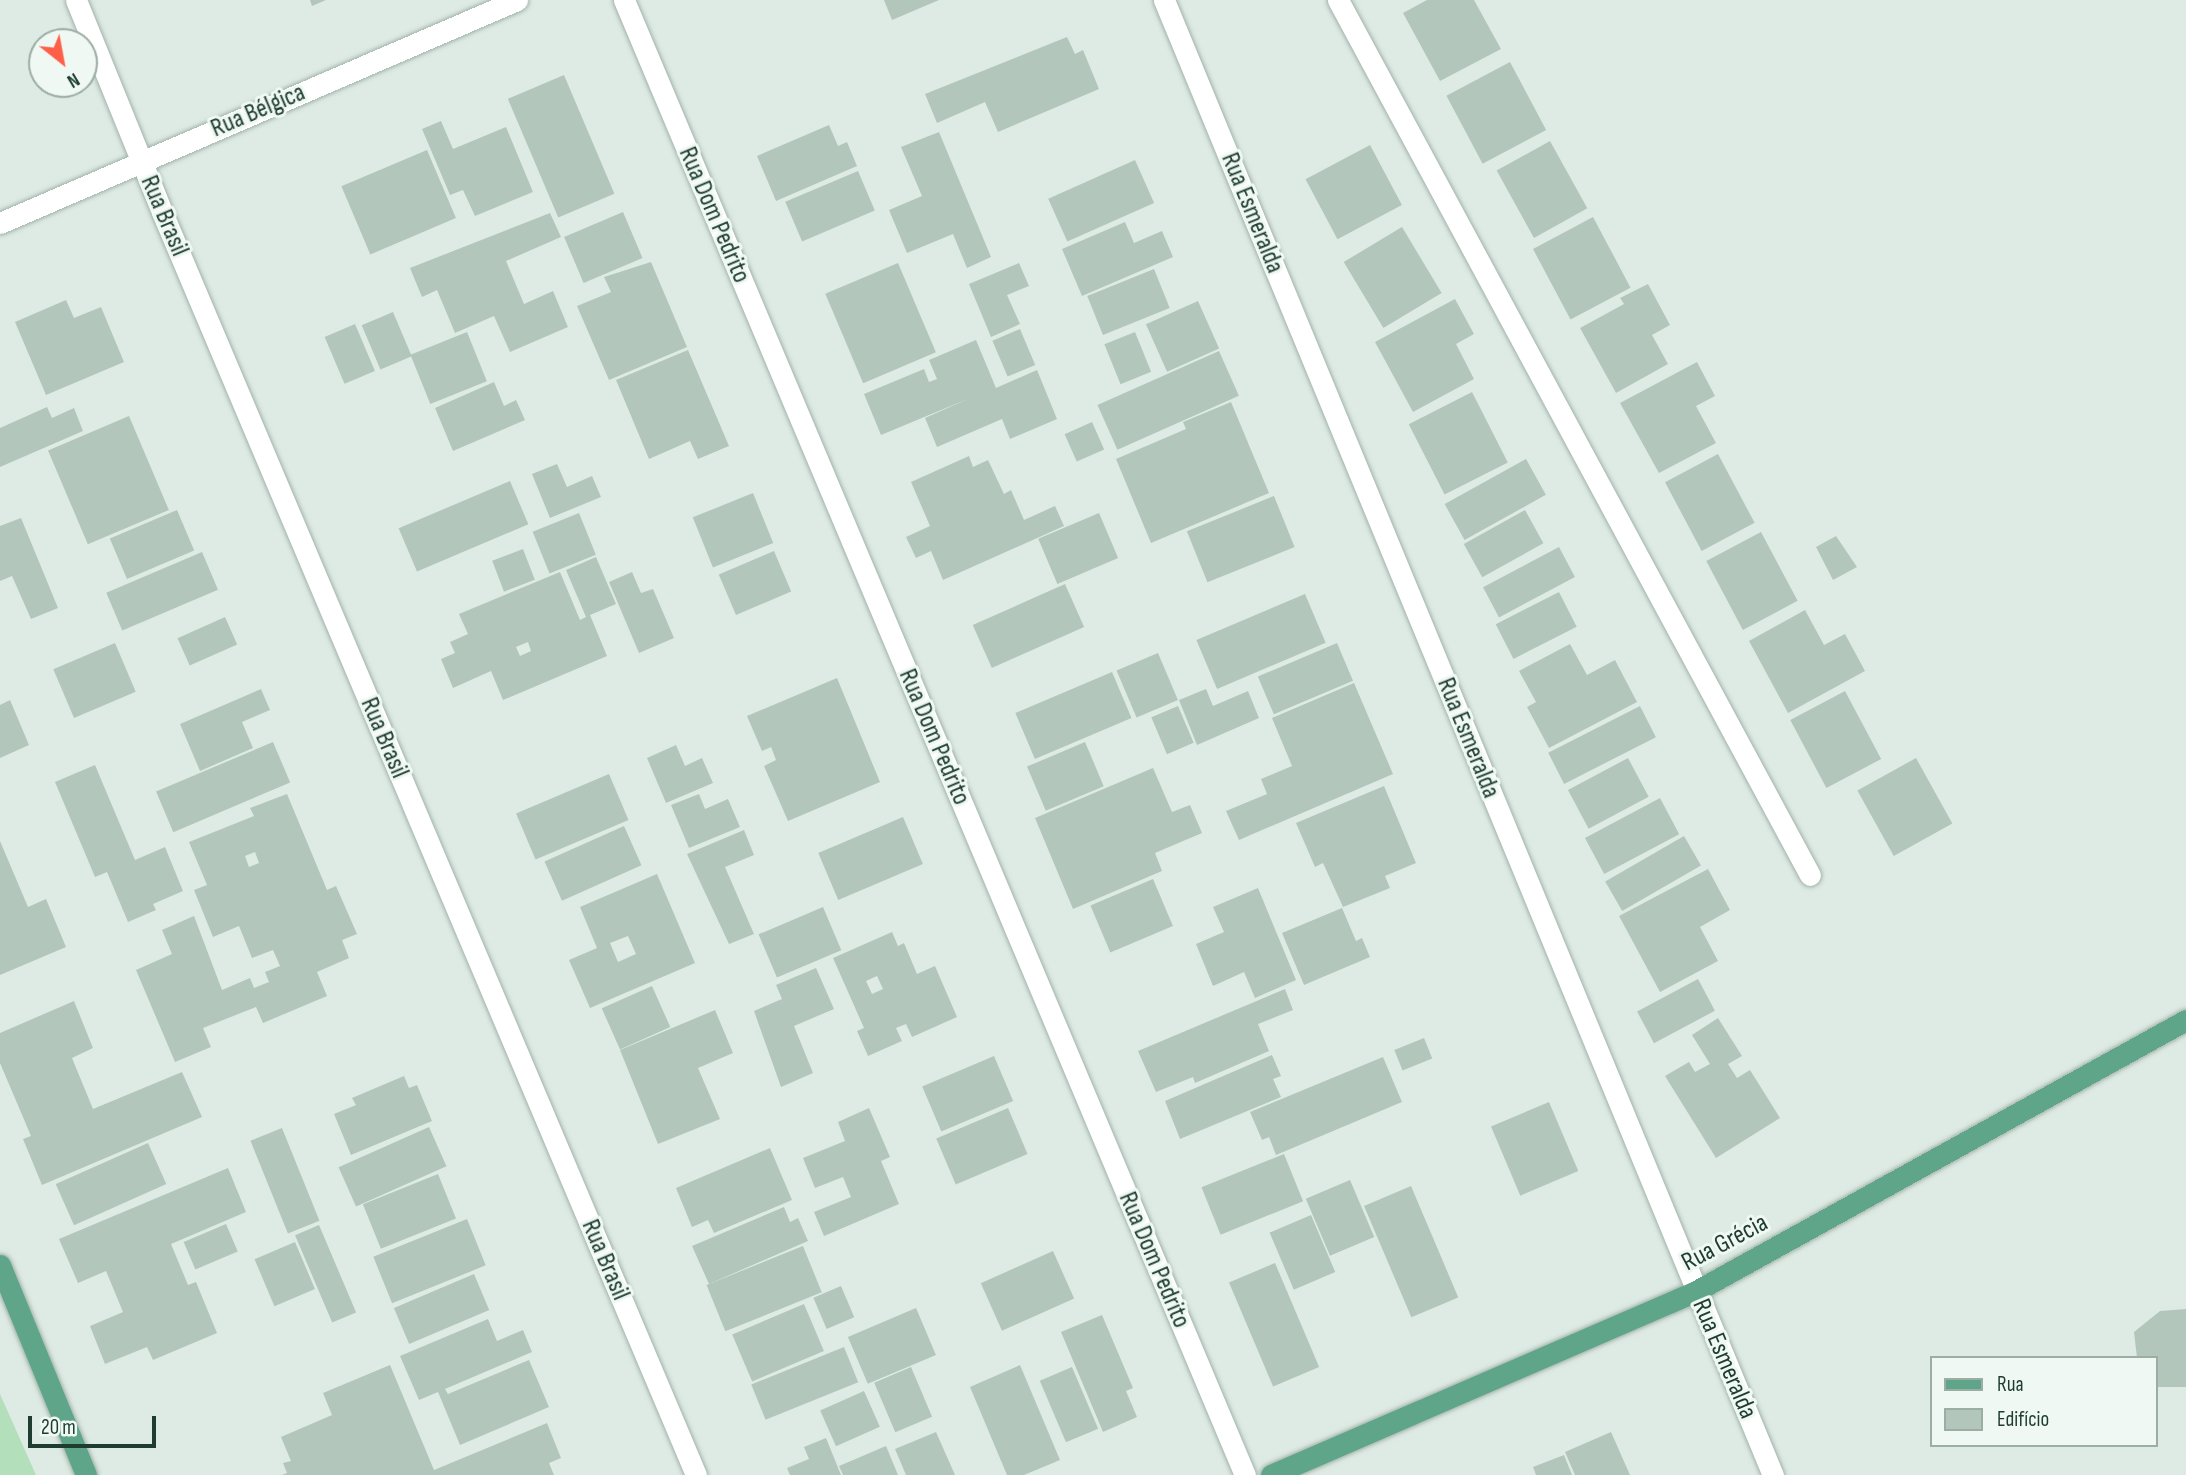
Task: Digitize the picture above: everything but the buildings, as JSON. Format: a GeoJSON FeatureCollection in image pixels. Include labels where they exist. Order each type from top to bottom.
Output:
{"type":"FeatureCollection","features":[{"type":"Feature","properties":{"kind":"main road","name":"Rua Grécia"},"geometry":{"type":"LineString","coordinates":[[1271,1475],[1696,1291],[2186,1020]]}},
{"type":"Feature","properties":{"kind":"main road"},"geometry":{"type":"LineString","coordinates":[[0,1265],[86,1475]]}},
{"type":"Feature","properties":{"kind":"street","name":"Rua Brasil"},"geometry":{"type":"LineString","coordinates":[[76,0],[141,162],[696,1475]]}},
{"type":"Feature","properties":{"kind":"street","name":"Rua Bélgica"},"geometry":{"type":"LineString","coordinates":[[0,223],[517,0]]}},
{"type":"Feature","properties":{"kind":"street","name":"Rua Dom Pedrito"},"geometry":{"type":"LineString","coordinates":[[624,0],[1245,1475]]}},
{"type":"Feature","properties":{"kind":"street","name":"Rua Esmeralda"},"geometry":{"type":"LineString","coordinates":[[1164,0],[1773,1475]]}},
{"type":"Feature","properties":{"kind":"street"},"geometry":{"type":"LineString","coordinates":[[1338,0],[1810,876]]}},
{"type":"Feature","properties":{"kind":"green space"},"geometry":{"type":"Polygon","coordinates":[[[0,1394],[36,1475],[0,1475],[0,1394]]]}}]}
